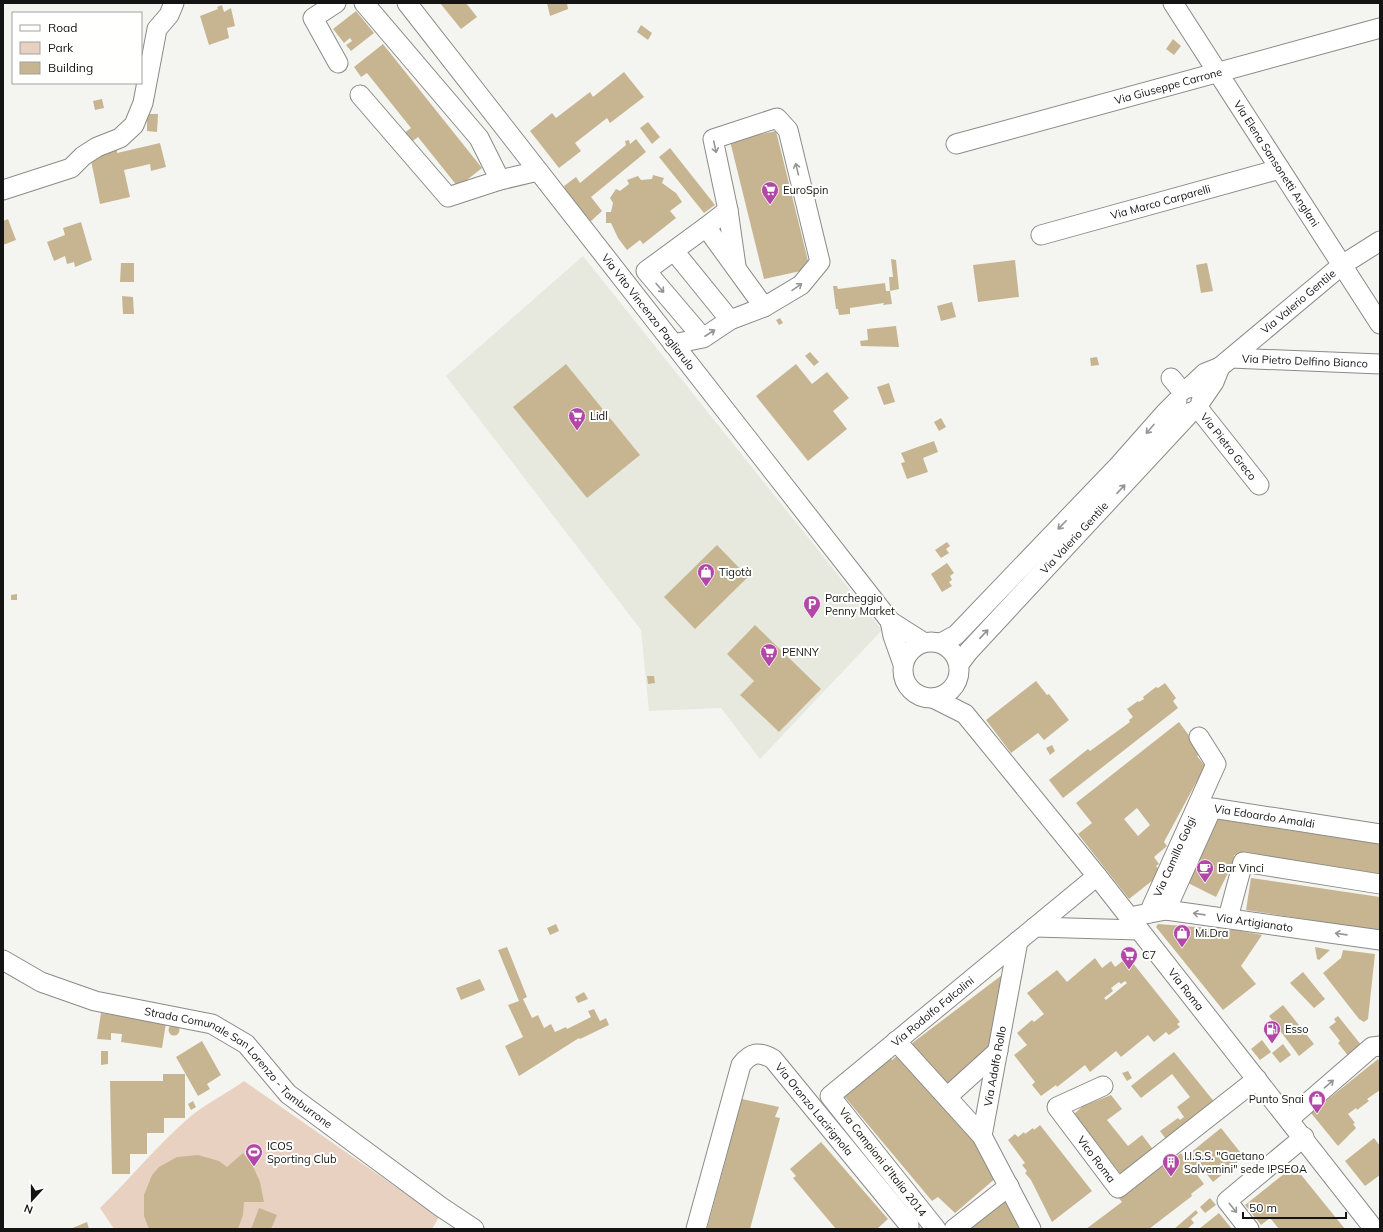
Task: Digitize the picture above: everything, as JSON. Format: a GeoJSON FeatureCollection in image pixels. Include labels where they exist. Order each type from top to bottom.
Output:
{"type":"FeatureCollection","features":[{"type":"Feature","properties":{"kind":"street"},"geometry":{"type":"LineString","coordinates":[[3,190],[71,168],[83,156],[97,147],[120,138],[134,125],[143,103],[158,29],[169,15],[174,3]]}},
{"type":"Feature","properties":{"kind":"street"},"geometry":{"type":"LineString","coordinates":[[336,3],[313,18],[338,63]]}},
{"type":"Feature","properties":{"kind":"street"},"geometry":{"type":"LineString","coordinates":[[364,3],[479,138],[500,180]]}},
{"type":"Feature","properties":{"kind":"street","name":"Via Vito Vincenzo Pagliarulo"},"geometry":{"type":"LineString","coordinates":[[407,3],[890,621],[932,643]]}},
{"type":"Feature","properties":{"kind":"street","name":"Via Elena Sansonetti Anglani"},"geometry":{"type":"LineString","coordinates":[[1173,3],[1380,324]]}},
{"type":"Feature","properties":{"kind":"street","name":"Via Giuseppe Carrone"},"geometry":{"type":"LineString","coordinates":[[956,144],[1380,28]]}},
{"type":"Feature","properties":{"kind":"street"},"geometry":{"type":"LineString","coordinates":[[360,95],[448,197],[500,180],[538,171]]}},
{"type":"Feature","properties":{"kind":"street"},"geometry":{"type":"LineString","coordinates":[[673,344],[703,338],[730,320],[764,308],[801,285],[820,262],[788,130],[777,118],[713,140],[728,210],[736,269]]}},
{"type":"Feature","properties":{"kind":"street","name":"Via Marco Carparelli"},"geometry":{"type":"LineString","coordinates":[[1041,235],[1280,169]]}},
{"type":"Feature","properties":{"kind":"street"},"geometry":{"type":"LineString","coordinates":[[623,280],[637,270],[646,271],[728,210]]}},
{"type":"Feature","properties":{"kind":"street"},"geometry":{"type":"LineString","coordinates":[[706,227],[764,308]]}},
{"type":"Feature","properties":{"kind":"street","name":"Via Valerio Gentile"},"geometry":{"type":"LineString","coordinates":[[932,643],[956,635],[1119,465],[1165,412],[1187,397],[1214,382],[1225,362],[1342,265],[1380,241]]}},
{"type":"Feature","properties":{"kind":"street"},"geometry":{"type":"LineString","coordinates":[[674,251],[730,320]]}},
{"type":"Feature","properties":{"kind":"street"},"geometry":{"type":"LineString","coordinates":[[646,271],[703,338]]}},
{"type":"Feature","properties":{"kind":"street","name":"Via Pietro Delfino Bianco"},"geometry":{"type":"LineString","coordinates":[[1225,362],[1380,364]]}},
{"type":"Feature","properties":{"kind":"street","name":"Via Valerio Gentile"},"geometry":{"type":"LineString","coordinates":[[959,664],[1187,397]]}},
{"type":"Feature","properties":{"kind":"street","name":"Via Pietro Greco"},"geometry":{"type":"LineString","coordinates":[[1187,397],[1259,486]]}},
{"type":"Feature","properties":{"kind":"street","name":"Via Vito Vincenzo Pagliarulo"},"geometry":{"type":"LineString","coordinates":[[890,621],[893,636],[903,664]]}},
{"type":"Feature","properties":{"kind":"street"},"geometry":{"type":"LineString","coordinates":[[932,643],[952,652],[959,664],[959,674],[956,683],[950,691],[942,696],[933,698],[919,695],[908,686],[904,678],[903,664],[908,652],[932,643]]}},
{"type":"Feature","properties":{"kind":"street","name":"Via Roma"},"geometry":{"type":"LineString","coordinates":[[956,683],[965,714],[1097,876],[1289,1119],[1374,1222]]}},
{"type":"Feature","properties":{"kind":"street","name":"Via Roma"},"geometry":{"type":"LineString","coordinates":[[933,698],[965,714]]}},
{"type":"Feature","properties":{"kind":"street","name":"Via Camillo Golgi"},"geometry":{"type":"LineString","coordinates":[[1158,912],[1216,764],[1199,737]]}},
{"type":"Feature","properties":{"kind":"street","name":"Via Edoardo Amaldi"},"geometry":{"type":"LineString","coordinates":[[1158,912],[1212,808],[1380,834]]}},
{"type":"Feature","properties":{"kind":"street"},"geometry":{"type":"LineString","coordinates":[[1228,918],[1242,862],[1380,884]]}},
{"type":"Feature","properties":{"kind":"street","name":"Via Rodolfo Falcolini"},"geometry":{"type":"LineString","coordinates":[[830,1096],[1097,876]]}},
{"type":"Feature","properties":{"kind":"street","name":"Via Artigianato"},"geometry":{"type":"LineString","coordinates":[[1134,924],[1158,912],[1228,918],[1380,940]]}},
{"type":"Feature","properties":{"kind":"street"},"geometry":{"type":"LineString","coordinates":[[1035,927],[1134,924]]}},
{"type":"Feature","properties":{"kind":"street","name":"Via Adolfo Rollo"},"geometry":{"type":"LineString","coordinates":[[982,1136],[1018,941]]}},
{"type":"Feature","properties":{"kind":"street","name":"Strada Comunale San Lorenzo - Tamburrone"},"geometry":{"type":"LineString","coordinates":[[3,960],[41,982],[95,1001],[212,1024],[246,1044],[288,1094],[441,1207],[474,1229]]}},
{"type":"Feature","properties":{"kind":"street"},"geometry":{"type":"LineString","coordinates":[[896,1041],[982,1136],[1031,1229]]}},
{"type":"Feature","properties":{"kind":"street"},"geometry":{"type":"LineString","coordinates":[[1289,1119],[1372,1048],[1380,1046]]}},
{"type":"Feature","properties":{"kind":"street"},"geometry":{"type":"LineString","coordinates":[[947,1097],[998,1051]]}},
{"type":"Feature","properties":{"kind":"street","name":"Via Oronzo Lacirignola"},"geometry":{"type":"LineString","coordinates":[[696,1229],[741,1065],[747,1057],[755,1053],[765,1054],[773,1059],[909,1225],[909,1229]]}},
{"type":"Feature","properties":{"kind":"street","name":"Vico Roma"},"geometry":{"type":"LineString","coordinates":[[1104,1086],[1057,1107],[1118,1188],[1257,1078]]}},
{"type":"Feature","properties":{"kind":"street","name":"Via Campioni d'Italia 2014"},"geometry":{"type":"LineString","coordinates":[[830,1096],[936,1229]]}},
{"type":"Feature","properties":{"kind":"street"},"geometry":{"type":"LineString","coordinates":[[1249,1229],[1227,1201],[1304,1137]]}},
{"type":"Feature","properties":{"kind":"street"},"geometry":{"type":"LineString","coordinates":[[954,1229],[1008,1186]]}},
{"type":"Feature","properties":{"kind":"shaded area"},"geometry":{"type":"Polygon","coordinates":[[[583,256],[882,630],[760,759],[721,708],[649,711],[641,630],[446,376],[583,256]]]}},
{"type":"Feature","properties":{"kind":"green space","name":"ICOS Sporting Club"},"geometry":{"type":"Polygon","coordinates":[[[244,1081],[439,1217],[432,1229],[114,1229],[100,1208],[167,1138],[191,1116],[244,1081]]]}},
{"type":"Feature","properties":{"kind":"building"},"geometry":{"type":"Polygon","coordinates":[[[440,3],[466,3],[477,17],[461,29],[440,3]]]}},
{"type":"Feature","properties":{"kind":"building"},"geometry":{"type":"Polygon","coordinates":[[[547,3],[567,3],[568,9],[550,16],[547,3]]]}},
{"type":"Feature","properties":{"kind":"building"},"geometry":{"type":"Polygon","coordinates":[[[222,5],[224,12],[231,8],[235,26],[227,28],[229,38],[209,45],[200,16],[218,9],[217,7],[222,5]]]}},
{"type":"Feature","properties":{"kind":"building"},"geometry":{"type":"Polygon","coordinates":[[[356,11],[374,33],[351,51],[346,45],[352,41],[350,38],[344,43],[333,29],[356,11]]]}},
{"type":"Feature","properties":{"kind":"building"},"geometry":{"type":"Polygon","coordinates":[[[641,25],[652,33],[648,40],[637,32],[641,25]]]}},
{"type":"Feature","properties":{"kind":"building"},"geometry":{"type":"Polygon","coordinates":[[[1173,39],[1181,46],[1174,55],[1166,49],[1173,39]]]}},
{"type":"Feature","properties":{"kind":"building"},"geometry":{"type":"Polygon","coordinates":[[[383,44],[482,168],[458,187],[418,137],[410,143],[403,134],[411,128],[367,73],[361,77],[354,67],[383,44]]]}},
{"type":"Feature","properties":{"kind":"building"},"geometry":{"type":"Polygon","coordinates":[[[624,72],[644,97],[610,123],[607,118],[575,143],[581,151],[559,168],[530,131],[552,113],[556,118],[590,92],[593,97],[624,72]]]}},
{"type":"Feature","properties":{"kind":"building"},"geometry":{"type":"Polygon","coordinates":[[[102,99],[104,108],[95,110],[93,101],[102,99]]]}},
{"type":"Feature","properties":{"kind":"building"},"geometry":{"type":"Polygon","coordinates":[[[147,114],[158,114],[157,132],[147,131],[147,114]]]}},
{"type":"Feature","properties":{"kind":"building"},"geometry":{"type":"Polygon","coordinates":[[[648,122],[660,137],[652,144],[640,128],[648,122]]]}},
{"type":"Feature","properties":{"kind":"building","name":"EuroSpin"},"geometry":{"type":"Polygon","coordinates":[[[776,131],[810,269],[764,279],[730,141],[776,131]]]}},
{"type":"Feature","properties":{"kind":"building"},"geometry":{"type":"Polygon","coordinates":[[[636,139],[646,152],[591,197],[602,211],[590,222],[564,190],[564,186],[576,177],[580,183],[626,145],[625,141],[629,140],[630,144],[636,139]]]}},
{"type":"Feature","properties":{"kind":"building"},"geometry":{"type":"Polygon","coordinates":[[[160,143],[166,167],[151,171],[150,164],[124,170],[130,197],[100,204],[90,156],[117,150],[117,153],[160,143]]]}},
{"type":"Feature","properties":{"kind":"building"},"geometry":{"type":"Polygon","coordinates":[[[670,148],[715,205],[704,213],[659,157],[670,148]]]}},
{"type":"Feature","properties":{"kind":"building"},"geometry":{"type":"Polygon","coordinates":[[[653,175],[664,178],[662,183],[676,193],[682,202],[670,211],[676,218],[643,244],[640,240],[627,250],[618,238],[611,223],[606,223],[606,212],[611,212],[613,203],[610,198],[616,189],[620,191],[629,184],[627,180],[638,176],[641,180],[652,179],[653,175]]]}},
{"type":"Feature","properties":{"kind":"building"},"geometry":{"type":"Polygon","coordinates":[[[8,219],[16,240],[3,245],[3,221],[8,219]]]}},
{"type":"Feature","properties":{"kind":"building"},"geometry":{"type":"Polygon","coordinates":[[[81,222],[92,260],[75,267],[74,262],[67,264],[65,256],[54,261],[47,242],[65,235],[63,228],[81,222]]]}},
{"type":"Feature","properties":{"kind":"building"},"geometry":{"type":"Polygon","coordinates":[[[891,259],[896,260],[899,289],[890,291],[889,277],[893,277],[891,259]]]}},
{"type":"Feature","properties":{"kind":"building"},"geometry":{"type":"Polygon","coordinates":[[[1015,260],[1019,297],[978,302],[973,265],[1015,260]]]}},
{"type":"Feature","properties":{"kind":"building"},"geometry":{"type":"Polygon","coordinates":[[[121,263],[134,263],[134,282],[120,282],[121,263]]]}},
{"type":"Feature","properties":{"kind":"building"},"geometry":{"type":"Polygon","coordinates":[[[1207,263],[1213,291],[1201,293],[1196,265],[1207,263]]]}},
{"type":"Feature","properties":{"kind":"building"},"geometry":{"type":"Polygon","coordinates":[[[885,283],[886,291],[890,291],[892,304],[883,305],[884,303],[850,308],[850,314],[839,315],[838,309],[836,309],[833,286],[837,286],[838,289],[885,283]]]}},
{"type":"Feature","properties":{"kind":"building"},"geometry":{"type":"Polygon","coordinates":[[[122,296],[133,297],[134,314],[123,314],[122,296]]]}},
{"type":"Feature","properties":{"kind":"building"},"geometry":{"type":"Polygon","coordinates":[[[952,302],[956,317],[941,321],[937,306],[952,302]]]}},
{"type":"Feature","properties":{"kind":"building"},"geometry":{"type":"Polygon","coordinates":[[[780,318],[783,323],[779,325],[776,320],[780,318]]]}},
{"type":"Feature","properties":{"kind":"building"},"geometry":{"type":"Polygon","coordinates":[[[896,326],[899,347],[861,346],[860,341],[868,340],[867,329],[896,326]]]}},
{"type":"Feature","properties":{"kind":"building"},"geometry":{"type":"Polygon","coordinates":[[[810,352],[819,362],[814,366],[805,356],[810,352]]]}},
{"type":"Feature","properties":{"kind":"building"},"geometry":{"type":"Polygon","coordinates":[[[1097,357],[1099,365],[1091,366],[1090,358],[1097,357]]]}},
{"type":"Feature","properties":{"kind":"building","name":"Lidl"},"geometry":{"type":"Polygon","coordinates":[[[566,364],[640,455],[587,498],[513,407],[566,364]]]}},
{"type":"Feature","properties":{"kind":"building"},"geometry":{"type":"Polygon","coordinates":[[[796,364],[812,384],[827,372],[849,398],[833,411],[847,429],[808,461],[756,396],[796,364]]]}},
{"type":"Feature","properties":{"kind":"building"},"geometry":{"type":"Polygon","coordinates":[[[889,383],[895,402],[884,405],[877,387],[889,383]]]}},
{"type":"Feature","properties":{"kind":"building"},"geometry":{"type":"Polygon","coordinates":[[[941,418],[946,427],[939,431],[934,422],[941,418]]]}},
{"type":"Feature","properties":{"kind":"building"},"geometry":{"type":"Polygon","coordinates":[[[934,441],[938,452],[923,458],[928,472],[907,479],[901,463],[905,462],[901,453],[934,441]]]}},
{"type":"Feature","properties":{"kind":"building"},"geometry":{"type":"Polygon","coordinates":[[[947,542],[950,546],[946,549],[949,553],[941,558],[935,550],[947,542]]]}},
{"type":"Feature","properties":{"kind":"building","name":"Tigotà"},"geometry":{"type":"Polygon","coordinates":[[[717,545],[748,577],[695,629],[664,597],[717,545]]]}},
{"type":"Feature","properties":{"kind":"building"},"geometry":{"type":"Polygon","coordinates":[[[947,563],[954,573],[950,576],[952,580],[949,582],[952,586],[942,592],[931,574],[947,563]]]}},
{"type":"Feature","properties":{"kind":"building"},"geometry":{"type":"Polygon","coordinates":[[[17,594],[17,600],[11,600],[11,595],[17,594]]]}},
{"type":"Feature","properties":{"kind":"building","name":"PENNY"},"geometry":{"type":"Polygon","coordinates":[[[755,625],[821,689],[779,732],[740,695],[754,681],[727,654],[755,625]]]}},
{"type":"Feature","properties":{"kind":"building"},"geometry":{"type":"Polygon","coordinates":[[[647,676],[654,676],[655,683],[648,684],[647,676]]]}},
{"type":"Feature","properties":{"kind":"building"},"geometry":{"type":"Polygon","coordinates":[[[1036,681],[1047,695],[1049,694],[1069,720],[1044,740],[1038,733],[1011,753],[986,720],[1036,681]]]}},
{"type":"Feature","properties":{"kind":"building"},"geometry":{"type":"Polygon","coordinates":[[[1165,683],[1176,698],[1173,701],[1178,708],[1063,798],[1049,780],[1088,749],[1090,751],[1130,722],[1129,720],[1133,717],[1127,709],[1138,701],[1139,702],[1144,699],[1143,697],[1156,687],[1158,688],[1165,683]]]}},
{"type":"Feature","properties":{"kind":"building"},"geometry":{"type":"Polygon","coordinates":[[[1179,722],[1202,753],[1197,756],[1205,766],[1164,842],[1167,846],[1154,857],[1159,864],[1156,866],[1162,873],[1129,899],[1078,834],[1092,823],[1076,803],[1179,722]],[[1137,808],[1124,819],[1138,836],[1150,825],[1137,808]]]}},
{"type":"Feature","properties":{"kind":"building"},"geometry":{"type":"Polygon","coordinates":[[[1052,745],[1055,751],[1050,755],[1046,748],[1052,745]]]}},
{"type":"Feature","properties":{"kind":"building"},"geometry":{"type":"Polygon","coordinates":[[[1217,819],[1380,844],[1380,878],[1234,855],[1233,863],[1216,897],[1188,883],[1202,854],[1200,853],[1217,819]]]}},
{"type":"Feature","properties":{"kind":"building"},"geometry":{"type":"Polygon","coordinates":[[[1251,878],[1380,897],[1380,931],[1246,910],[1251,878]]]}},
{"type":"Feature","properties":{"kind":"building"},"geometry":{"type":"Polygon","coordinates":[[[556,924],[559,931],[550,935],[547,928],[556,924]]]}},
{"type":"Feature","properties":{"kind":"building"},"geometry":{"type":"Polygon","coordinates":[[[1158,924],[1236,930],[1262,935],[1241,966],[1256,984],[1223,1010],[1156,927],[1158,924]]]}},
{"type":"Feature","properties":{"kind":"building"},"geometry":{"type":"Polygon","coordinates":[[[507,947],[527,997],[523,999],[532,1018],[538,1015],[544,1028],[551,1024],[555,1032],[566,1027],[567,1029],[591,1017],[588,1011],[594,1009],[600,1021],[606,1018],[609,1025],[580,1039],[579,1038],[519,1076],[505,1046],[523,1037],[508,1005],[519,1001],[498,950],[507,947]]]}},
{"type":"Feature","properties":{"kind":"building"},"geometry":{"type":"Polygon","coordinates":[[[1315,947],[1330,950],[1319,960],[1317,959],[1315,947]]]}},
{"type":"Feature","properties":{"kind":"building"},"geometry":{"type":"Polygon","coordinates":[[[1343,950],[1375,954],[1368,1019],[1364,1022],[1359,1019],[1323,973],[1341,958],[1343,950]]]}},
{"type":"Feature","properties":{"kind":"building"},"geometry":{"type":"Polygon","coordinates":[[[1128,957],[1180,1022],[1177,1024],[1180,1027],[1169,1035],[1166,1032],[1154,1042],[1148,1035],[1121,1057],[1116,1051],[1090,1072],[1085,1065],[1057,1087],[1056,1085],[1041,1096],[1032,1085],[1035,1082],[1014,1055],[1027,1045],[1017,1033],[1032,1020],[1034,1022],[1044,1014],[1027,993],[1057,970],[1067,982],[1095,958],[1102,968],[1111,961],[1115,967],[1128,957]],[[1125,981],[1121,984],[1119,982],[1111,988],[1113,991],[1104,998],[1106,1000],[1127,983],[1125,981]]]}},
{"type":"Feature","properties":{"kind":"building"},"geometry":{"type":"Polygon","coordinates":[[[1006,972],[990,1049],[948,1086],[911,1044],[1006,972]]]}},
{"type":"Feature","properties":{"kind":"building"},"geometry":{"type":"Polygon","coordinates":[[[1303,972],[1325,999],[1314,1008],[1290,983],[1303,972]]]}},
{"type":"Feature","properties":{"kind":"building"},"geometry":{"type":"Polygon","coordinates":[[[480,979],[485,990],[461,1000],[456,988],[480,979]]]}},
{"type":"Feature","properties":{"kind":"building"},"geometry":{"type":"Polygon","coordinates":[[[584,992],[588,999],[578,1003],[575,997],[584,992]]]}},
{"type":"Feature","properties":{"kind":"building"},"geometry":{"type":"Polygon","coordinates":[[[1283,1005],[1314,1044],[1299,1056],[1269,1016],[1283,1005]]]}},
{"type":"Feature","properties":{"kind":"building"},"geometry":{"type":"Polygon","coordinates":[[[101,1013],[166,1023],[162,1048],[121,1042],[122,1034],[111,1033],[111,1040],[97,1039],[101,1013]]]}},
{"type":"Feature","properties":{"kind":"building"},"geometry":{"type":"Polygon","coordinates":[[[1338,1016],[1362,1046],[1349,1057],[1338,1043],[1340,1041],[1329,1027],[1336,1022],[1334,1019],[1338,1016]]]}},
{"type":"Feature","properties":{"kind":"building"},"geometry":{"type":"Polygon","coordinates":[[[172,1025],[176,1025],[178,1026],[178,1034],[172,1035],[169,1032],[169,1028],[172,1025]]]}},
{"type":"Feature","properties":{"kind":"building"},"geometry":{"type":"Polygon","coordinates":[[[1262,1040],[1271,1052],[1260,1060],[1251,1049],[1262,1040]]]}},
{"type":"Feature","properties":{"kind":"building"},"geometry":{"type":"Polygon","coordinates":[[[202,1041],[221,1075],[207,1084],[210,1089],[198,1096],[176,1057],[202,1041]]]}},
{"type":"Feature","properties":{"kind":"building"},"geometry":{"type":"Polygon","coordinates":[[[1283,1044],[1291,1055],[1280,1063],[1272,1053],[1283,1044]]]}},
{"type":"Feature","properties":{"kind":"building"},"geometry":{"type":"Polygon","coordinates":[[[101,1051],[108,1051],[108,1064],[101,1065],[101,1051]]]}},
{"type":"Feature","properties":{"kind":"building"},"geometry":{"type":"Polygon","coordinates":[[[1174,1052],[1216,1104],[1168,1142],[1160,1131],[1178,1118],[1180,1120],[1184,1117],[1177,1107],[1190,1097],[1172,1074],[1141,1098],[1131,1086],[1174,1052]]]}},
{"type":"Feature","properties":{"kind":"building"},"geometry":{"type":"Polygon","coordinates":[[[898,1055],[975,1136],[997,1177],[955,1213],[938,1197],[932,1201],[844,1096],[888,1056],[892,1060],[898,1055]]]}},
{"type":"Feature","properties":{"kind":"building"},"geometry":{"type":"Polygon","coordinates":[[[1378,1059],[1380,1062],[1380,1090],[1367,1099],[1369,1101],[1357,1110],[1356,1108],[1348,1114],[1355,1123],[1353,1124],[1356,1128],[1338,1146],[1311,1113],[1378,1059]]]}},
{"type":"Feature","properties":{"kind":"building"},"geometry":{"type":"Polygon","coordinates":[[[1128,1071],[1132,1078],[1127,1081],[1122,1073],[1128,1071]]]}},
{"type":"Feature","properties":{"kind":"building"},"geometry":{"type":"Polygon","coordinates":[[[163,1074],[185,1074],[185,1118],[164,1118],[164,1133],[147,1133],[147,1154],[130,1154],[130,1174],[112,1174],[110,1081],[163,1081],[163,1074]]]}},
{"type":"Feature","properties":{"kind":"building"},"geometry":{"type":"Polygon","coordinates":[[[1111,1095],[1122,1109],[1107,1120],[1128,1146],[1142,1135],[1155,1152],[1123,1177],[1074,1114],[1083,1106],[1111,1095]]]}},
{"type":"Feature","properties":{"kind":"building"},"geometry":{"type":"Polygon","coordinates":[[[742,1099],[779,1107],[775,1117],[780,1118],[750,1229],[707,1229],[742,1099]]]}},
{"type":"Feature","properties":{"kind":"building"},"geometry":{"type":"Polygon","coordinates":[[[193,1101],[196,1107],[191,1110],[188,1104],[193,1101]]]}},
{"type":"Feature","properties":{"kind":"building"},"geometry":{"type":"Polygon","coordinates":[[[1040,1125],[1092,1191],[1052,1222],[1031,1180],[1025,1173],[1027,1171],[1022,1165],[1025,1163],[1008,1140],[1015,1134],[1018,1137],[1024,1132],[1025,1134],[1033,1128],[1034,1130],[1040,1125]]]}},
{"type":"Feature","properties":{"kind":"building","name":"I.I.S.S. \"Gaetano Salvemini\" sede IPSEOA"},"geometry":{"type":"Polygon","coordinates":[[[1221,1128],[1244,1157],[1213,1182],[1201,1167],[1195,1172],[1204,1184],[1191,1194],[1192,1196],[1149,1229],[1086,1229],[1122,1202],[1117,1196],[1164,1160],[1167,1164],[1181,1153],[1184,1158],[1221,1128]]]}},
{"type":"Feature","properties":{"kind":"building"},"geometry":{"type":"Polygon","coordinates":[[[1374,1138],[1380,1146],[1380,1175],[1365,1186],[1345,1161],[1374,1138]]]}},
{"type":"Feature","properties":{"kind":"building"},"geometry":{"type":"Polygon","coordinates":[[[821,1142],[888,1219],[877,1229],[836,1229],[793,1178],[796,1176],[790,1169],[821,1142]]]}},
{"type":"Feature","properties":{"kind":"building"},"geometry":{"type":"Polygon","coordinates":[[[243,1153],[252,1164],[260,1182],[264,1202],[244,1202],[243,1215],[238,1229],[149,1229],[144,1216],[144,1195],[152,1175],[159,1167],[177,1157],[198,1155],[219,1161],[227,1167],[243,1153]]]}},
{"type":"Feature","properties":{"kind":"building"},"geometry":{"type":"Polygon","coordinates":[[[1294,1166],[1345,1229],[1279,1229],[1270,1218],[1261,1225],[1245,1205],[1294,1166]]]}},
{"type":"Feature","properties":{"kind":"building"},"geometry":{"type":"Polygon","coordinates":[[[1210,1198],[1216,1205],[1205,1213],[1200,1207],[1210,1198]]]}},
{"type":"Feature","properties":{"kind":"building"},"geometry":{"type":"Polygon","coordinates":[[[1009,1199],[1026,1229],[971,1229],[970,1224],[1009,1199]]]}},
{"type":"Feature","properties":{"kind":"building"},"geometry":{"type":"Polygon","coordinates":[[[259,1208],[277,1215],[271,1229],[251,1229],[259,1208]]]}},
{"type":"Feature","properties":{"kind":"building"},"geometry":{"type":"Polygon","coordinates":[[[1196,1210],[1198,1213],[1191,1219],[1194,1223],[1187,1229],[1174,1229],[1196,1210]]]}},
{"type":"Feature","properties":{"kind":"building"},"geometry":{"type":"Polygon","coordinates":[[[1219,1213],[1232,1229],[1199,1229],[1219,1213]]]}},
{"type":"Feature","properties":{"kind":"building"},"geometry":{"type":"Polygon","coordinates":[[[87,1222],[89,1229],[70,1229],[87,1222]]]}},
{"type":"Feature","properties":{"kind":"place","name":"EuroSpin"},"geometry":{"type":"Point","coordinates":[770,205]}},
{"type":"Feature","properties":{"kind":"place","name":"Lidl"},"geometry":{"type":"Point","coordinates":[577,431]}},
{"type":"Feature","properties":{"kind":"place","name":"Tigotà"},"geometry":{"type":"Point","coordinates":[706,587]}},
{"type":"Feature","properties":{"kind":"place","name":"Parcheggio Penny Market"},"geometry":{"type":"Point","coordinates":[812,619]}},
{"type":"Feature","properties":{"kind":"place","name":"PENNY"},"geometry":{"type":"Point","coordinates":[769,667]}},
{"type":"Feature","properties":{"kind":"place","name":"Bar Vinci"},"geometry":{"type":"Point","coordinates":[1205,883]}},
{"type":"Feature","properties":{"kind":"place","name":"Mi.Dra"},"geometry":{"type":"Point","coordinates":[1182,948]}},
{"type":"Feature","properties":{"kind":"place","name":"C7"},"geometry":{"type":"Point","coordinates":[1129,970]}},
{"type":"Feature","properties":{"kind":"place","name":"Esso"},"geometry":{"type":"Point","coordinates":[1272,1044]}},
{"type":"Feature","properties":{"kind":"place","name":"Punto Snai"},"geometry":{"type":"Point","coordinates":[1317,1114]}},
{"type":"Feature","properties":{"kind":"place","name":"ICOS Sporting Club"},"geometry":{"type":"Point","coordinates":[254,1167]}},
{"type":"Feature","properties":{"kind":"place","name":"I.I.S.S. \"Gaetano Salvemini\" sede IPSEOA"},"geometry":{"type":"Point","coordinates":[1171,1177]}}]}
